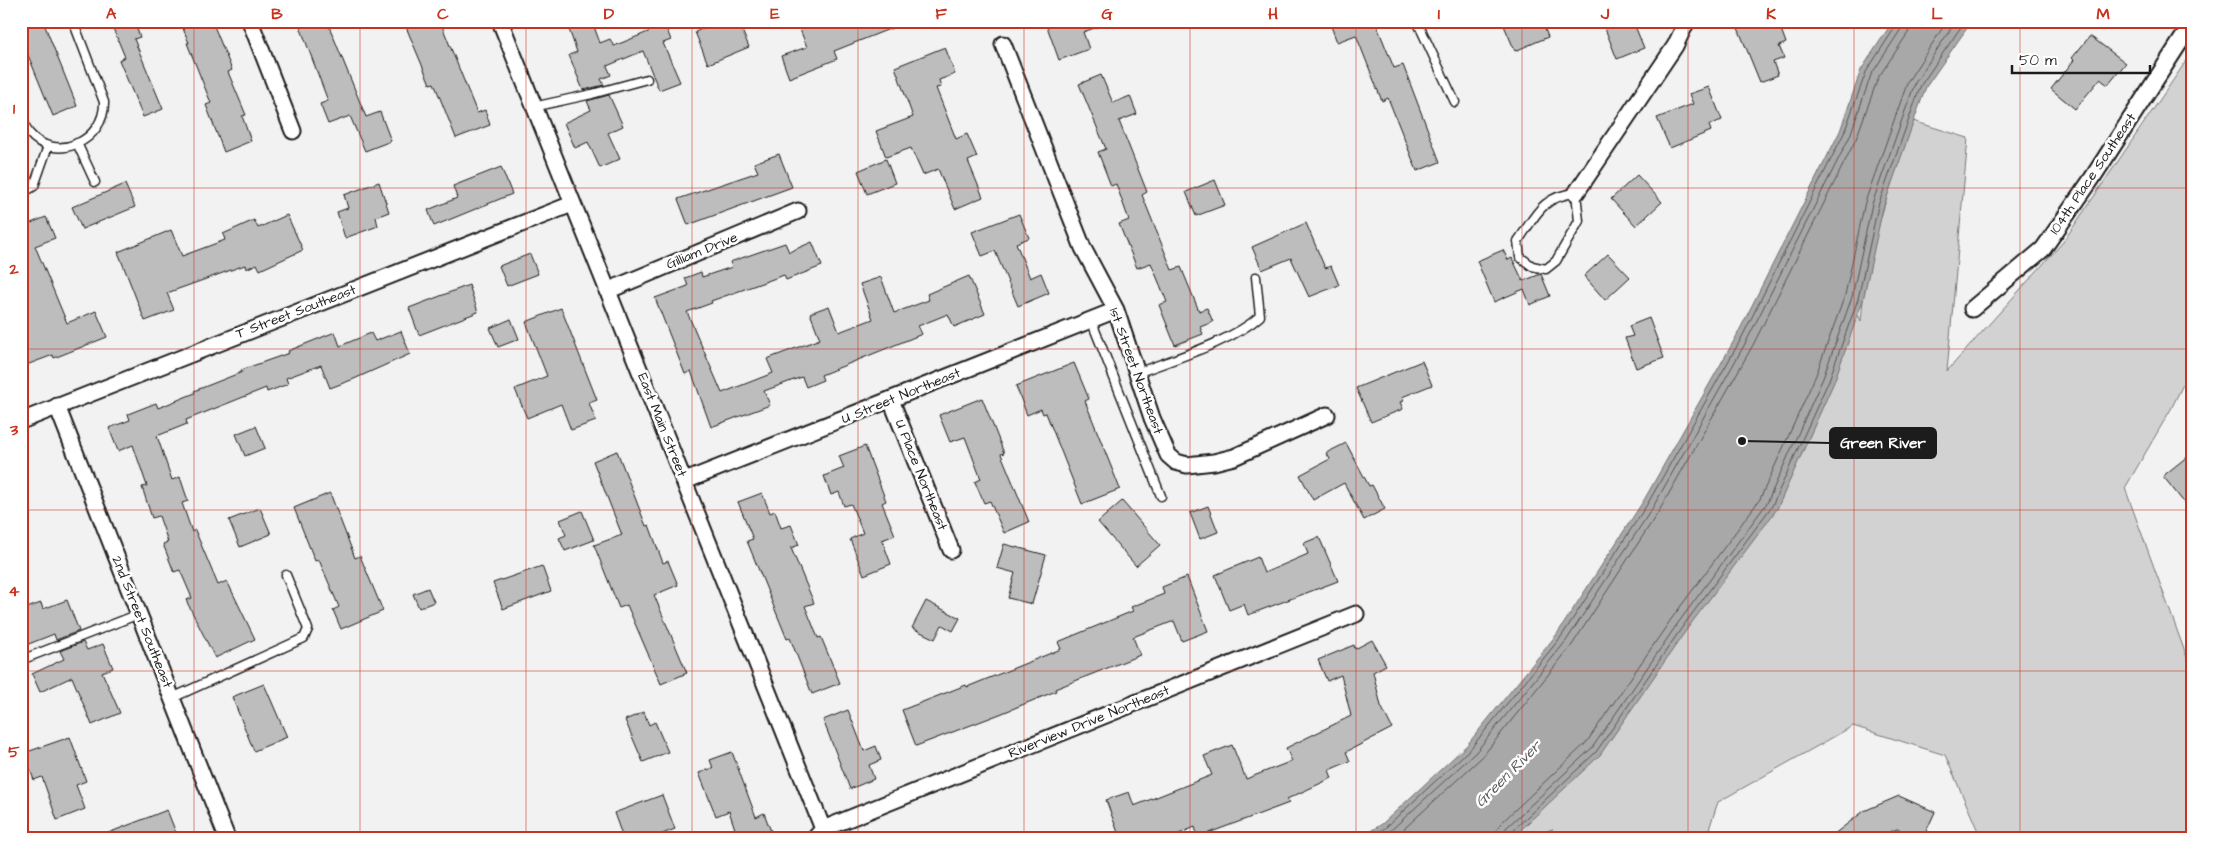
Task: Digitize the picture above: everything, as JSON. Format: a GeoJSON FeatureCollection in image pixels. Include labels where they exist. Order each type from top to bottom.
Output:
{"type":"FeatureCollection","features":[{"type":"Feature","properties":{"kind":"street"},"geometry":{"type":"LineString","coordinates":[[250,21],[293,131]]}},
{"type":"Feature","properties":{"kind":"street","name":"East Main Street"},"geometry":{"type":"LineString","coordinates":[[500,21],[685,481],[819,833]]}},
{"type":"Feature","properties":{"kind":"street"},"geometry":{"type":"LineString","coordinates":[[1576,193],[1675,46],[1688,21]]}},
{"type":"Feature","properties":{"kind":"street","name":"104th Place Southeast"},"geometry":{"type":"LineString","coordinates":[[1972,309],[2043,249],[2091,180],[2193,22]]}},
{"type":"Feature","properties":{"kind":"street","name":"1st Street Northeast"},"geometry":{"type":"LineString","coordinates":[[1003,44],[1083,248],[1116,310],[1162,446],[1172,459],[1182,464],[1200,465],[1234,457],[1327,415]]}},
{"type":"Feature","properties":{"kind":"street","name":"T Street Southeast"},"geometry":{"type":"LineString","coordinates":[[21,421],[572,204]]}},
{"type":"Feature","properties":{"kind":"street","name":"Gilliam Drive"},"geometry":{"type":"LineString","coordinates":[[607,290],[798,212]]}},
{"type":"Feature","properties":{"kind":"street","name":"U Street Northeast"},"geometry":{"type":"LineString","coordinates":[[685,481],[1116,310]]}},
{"type":"Feature","properties":{"kind":"street","name":"U Place Northeast"},"geometry":{"type":"LineString","coordinates":[[891,400],[951,550]]}},
{"type":"Feature","properties":{"kind":"street","name":"2nd Street Southeast"},"geometry":{"type":"LineString","coordinates":[[58,406],[227,838]]}},
{"type":"Feature","properties":{"kind":"street","name":"Riverview Drive Northeast"},"geometry":{"type":"LineString","coordinates":[[819,833],[1356,614]]}},
{"type":"Feature","properties":{"kind":"lane"},"geometry":{"type":"LineString","coordinates":[[21,115],[28,131],[35,139],[48,146],[69,147],[86,139],[96,130],[104,115],[104,102],[73,21]]}},
{"type":"Feature","properties":{"kind":"lane"},"geometry":{"type":"LineString","coordinates":[[1417,21],[1455,102]]}},
{"type":"Feature","properties":{"kind":"lane"},"geometry":{"type":"LineString","coordinates":[[533,107],[592,94],[646,79]]}},
{"type":"Feature","properties":{"kind":"lane"},"geometry":{"type":"LineString","coordinates":[[77,143],[95,182]]}},
{"type":"Feature","properties":{"kind":"lane"},"geometry":{"type":"LineString","coordinates":[[21,194],[34,186],[48,146]]}},
{"type":"Feature","properties":{"kind":"lane"},"geometry":{"type":"LineString","coordinates":[[1576,193],[1579,221],[1556,261],[1546,269],[1532,266],[1520,256],[1518,241],[1547,200],[1559,195],[1576,193]]}},
{"type":"Feature","properties":{"kind":"lane"},"geometry":{"type":"LineString","coordinates":[[1137,374],[1221,340],[1249,326],[1260,316],[1256,277]]}},
{"type":"Feature","properties":{"kind":"lane"},"geometry":{"type":"LineString","coordinates":[[1091,320],[1161,496]]}},
{"type":"Feature","properties":{"kind":"lane"},"geometry":{"type":"LineString","coordinates":[[172,698],[304,638],[308,629],[286,575]]}},
{"type":"Feature","properties":{"kind":"lane"},"geometry":{"type":"LineString","coordinates":[[21,660],[139,614]]}},
{"type":"Feature","properties":{"kind":"shaded area"},"geometry":{"type":"Polygon","coordinates":[[[2193,51],[2193,364],[2171,409],[2125,488],[2193,674],[2193,838],[1981,838],[1945,755],[1853,726],[1718,802],[1706,838],[1530,838],[1553,829],[1526,838],[1451,838],[1842,278],[1861,321],[1868,270],[1880,220],[1913,121],[1968,138],[1947,371],[2063,242],[2193,51]]]}},
{"type":"Feature","properties":{"kind":"water","name":"Green River"},"geometry":{"type":"Polygon","coordinates":[[[1893,21],[1972,21],[1926,87],[1883,208],[1863,300],[1834,382],[1777,509],[1687,629],[1600,755],[1512,838],[1359,838],[1382,824],[1467,745],[1557,634],[1644,500],[1736,337],[1840,131],[1861,70],[1893,21]]]}},
{"type":"Feature","properties":{"kind":"building"},"geometry":{"type":"Polygon","coordinates":[[[21,21],[43,21],[77,106],[53,116],[21,38],[21,21]]]}},
{"type":"Feature","properties":{"kind":"building"},"geometry":{"type":"Polygon","coordinates":[[[110,21],[134,21],[140,37],[134,39],[163,109],[143,117],[119,60],[125,57],[110,21]]]}},
{"type":"Feature","properties":{"kind":"building"},"geometry":{"type":"Polygon","coordinates":[[[180,21],[212,21],[232,70],[228,72],[246,115],[242,116],[251,141],[224,152],[206,105],[211,103],[180,21]]]}},
{"type":"Feature","properties":{"kind":"building"},"geometry":{"type":"Polygon","coordinates":[[[298,21],[327,21],[366,117],[380,112],[391,141],[365,151],[350,116],[328,124],[320,104],[328,101],[298,21]]]}},
{"type":"Feature","properties":{"kind":"building"},"geometry":{"type":"Polygon","coordinates":[[[421,21],[440,21],[477,113],[485,110],[490,125],[456,138],[434,83],[430,84],[406,27],[421,21]]]}},
{"type":"Feature","properties":{"kind":"building"},"geometry":{"type":"Polygon","coordinates":[[[566,21],[592,21],[600,43],[610,39],[614,46],[665,25],[671,40],[663,43],[680,82],[659,90],[643,51],[607,66],[611,75],[601,79],[604,85],[583,90],[569,55],[577,52],[566,21]]]}},
{"type":"Feature","properties":{"kind":"building"},"geometry":{"type":"Polygon","coordinates":[[[720,21],[738,21],[749,47],[708,64],[695,32],[720,21]]]}},
{"type":"Feature","properties":{"kind":"building"},"geometry":{"type":"Polygon","coordinates":[[[814,21],[907,22],[834,51],[837,59],[789,78],[781,56],[807,47],[799,27],[814,21]]]}},
{"type":"Feature","properties":{"kind":"building"},"geometry":{"type":"Polygon","coordinates":[[[1045,21],[1109,21],[1109,23],[1083,32],[1089,49],[1059,60],[1045,21]]]}},
{"type":"Feature","properties":{"kind":"building"},"geometry":{"type":"Polygon","coordinates":[[[1329,21],[1388,21],[1377,26],[1394,68],[1403,65],[1440,162],[1417,171],[1388,98],[1382,101],[1356,35],[1337,42],[1329,21]]]}},
{"type":"Feature","properties":{"kind":"building"},"geometry":{"type":"Polygon","coordinates":[[[1502,21],[1542,21],[1548,37],[1515,51],[1502,21]]]}},
{"type":"Feature","properties":{"kind":"building"},"geometry":{"type":"Polygon","coordinates":[[[1616,21],[1633,21],[1644,48],[1617,59],[1604,26],[1616,21]]]}},
{"type":"Feature","properties":{"kind":"building"},"geometry":{"type":"Polygon","coordinates":[[[1744,21],[1778,21],[1786,43],[1779,46],[1784,58],[1773,62],[1778,75],[1760,82],[1738,28],[1745,25],[1744,21]]]}},
{"type":"Feature","properties":{"kind":"building"},"geometry":{"type":"Polygon","coordinates":[[[2090,36],[2126,63],[2108,85],[2100,79],[2075,109],[2051,89],[2090,36]]]}},
{"type":"Feature","properties":{"kind":"building"},"geometry":{"type":"Polygon","coordinates":[[[945,47],[955,74],[939,80],[941,87],[936,88],[956,139],[967,134],[977,157],[968,161],[983,197],[955,209],[938,169],[923,175],[911,148],[886,157],[876,131],[913,117],[895,67],[945,47]]]}},
{"type":"Feature","properties":{"kind":"building"},"geometry":{"type":"Polygon","coordinates":[[[1101,75],[1113,103],[1130,96],[1137,114],[1119,121],[1147,192],[1142,195],[1172,270],[1181,267],[1199,311],[1207,308],[1213,322],[1200,327],[1203,334],[1175,345],[1159,305],[1167,302],[1151,263],[1137,268],[1119,224],[1129,220],[1116,184],[1111,186],[1098,152],[1106,149],[1079,84],[1101,75]]]}},
{"type":"Feature","properties":{"kind":"building"},"geometry":{"type":"Polygon","coordinates":[[[1709,87],[1722,120],[1709,125],[1711,131],[1670,148],[1657,118],[1693,104],[1689,94],[1709,87]]]}},
{"type":"Feature","properties":{"kind":"building"},"geometry":{"type":"Polygon","coordinates":[[[609,95],[623,126],[608,133],[620,159],[600,168],[588,142],[575,148],[564,123],[591,110],[587,101],[609,95]]]}},
{"type":"Feature","properties":{"kind":"building"},"geometry":{"type":"Polygon","coordinates":[[[779,154],[792,187],[688,225],[678,199],[758,172],[754,163],[779,154]]]}},
{"type":"Feature","properties":{"kind":"building"},"geometry":{"type":"Polygon","coordinates":[[[886,159],[895,183],[867,194],[858,171],[886,159]]]}},
{"type":"Feature","properties":{"kind":"building"},"geometry":{"type":"Polygon","coordinates":[[[501,167],[512,194],[434,226],[428,210],[457,198],[453,186],[501,167]]]}},
{"type":"Feature","properties":{"kind":"building"},"geometry":{"type":"Polygon","coordinates":[[[1637,175],[1662,202],[1636,226],[1611,199],[1637,175]]]}},
{"type":"Feature","properties":{"kind":"building"},"geometry":{"type":"Polygon","coordinates":[[[1215,180],[1225,205],[1196,216],[1186,192],[1215,180]]]}},
{"type":"Feature","properties":{"kind":"building"},"geometry":{"type":"Polygon","coordinates":[[[379,182],[389,212],[376,217],[378,226],[345,238],[337,212],[348,208],[344,195],[379,182]]]}},
{"type":"Feature","properties":{"kind":"building"},"geometry":{"type":"Polygon","coordinates":[[[125,184],[135,207],[82,229],[72,207],[125,184]]]}},
{"type":"Feature","properties":{"kind":"building"},"geometry":{"type":"Polygon","coordinates":[[[21,213],[26,225],[46,217],[55,238],[35,246],[67,323],[96,311],[107,337],[54,358],[53,355],[21,367],[21,213]]]}},
{"type":"Feature","properties":{"kind":"building"},"geometry":{"type":"Polygon","coordinates":[[[1019,214],[1029,238],[1016,243],[1030,278],[1041,273],[1049,293],[1018,306],[995,251],[982,256],[972,232],[1019,214]]]}},
{"type":"Feature","properties":{"kind":"building"},"geometry":{"type":"Polygon","coordinates":[[[287,215],[303,250],[260,270],[257,264],[246,269],[245,265],[167,293],[174,310],[145,321],[118,252],[171,230],[182,256],[225,240],[223,234],[254,220],[258,228],[287,215]]]}},
{"type":"Feature","properties":{"kind":"building"},"geometry":{"type":"Polygon","coordinates":[[[1306,223],[1325,268],[1331,266],[1339,285],[1309,297],[1291,258],[1262,270],[1252,247],[1306,223]]]}},
{"type":"Feature","properties":{"kind":"building"},"geometry":{"type":"Polygon","coordinates":[[[812,242],[822,266],[786,280],[784,275],[711,301],[712,303],[687,312],[722,393],[773,373],[767,359],[820,339],[810,313],[829,306],[839,332],[873,319],[860,284],[881,277],[894,313],[929,300],[927,294],[969,276],[985,314],[954,327],[948,314],[918,326],[922,334],[821,375],[823,380],[806,387],[802,377],[764,391],[770,405],[711,427],[691,371],[685,374],[655,298],[688,286],[685,278],[701,272],[702,277],[732,267],[730,262],[785,243],[789,252],[812,242]]]}},
{"type":"Feature","properties":{"kind":"building"},"geometry":{"type":"Polygon","coordinates":[[[1503,250],[1508,260],[1512,258],[1523,281],[1541,274],[1550,296],[1530,305],[1524,289],[1494,302],[1477,261],[1503,250]]]}},
{"type":"Feature","properties":{"kind":"building"},"geometry":{"type":"Polygon","coordinates":[[[530,254],[538,274],[507,286],[499,266],[530,254]]]}},
{"type":"Feature","properties":{"kind":"building"},"geometry":{"type":"Polygon","coordinates":[[[1608,254],[1630,277],[1605,300],[1584,276],[1608,254]]]}},
{"type":"Feature","properties":{"kind":"building"},"geometry":{"type":"Polygon","coordinates":[[[469,285],[478,312],[419,335],[409,308],[469,285]]]}},
{"type":"Feature","properties":{"kind":"building"},"geometry":{"type":"Polygon","coordinates":[[[561,308],[597,400],[589,403],[596,421],[571,430],[561,404],[527,418],[515,389],[547,376],[526,322],[561,308]]]}},
{"type":"Feature","properties":{"kind":"building"},"geometry":{"type":"Polygon","coordinates":[[[1649,318],[1664,358],[1636,368],[1625,338],[1633,336],[1629,326],[1649,318]]]}},
{"type":"Feature","properties":{"kind":"building"},"geometry":{"type":"Polygon","coordinates":[[[511,319],[519,339],[498,347],[490,328],[511,319]]]}},
{"type":"Feature","properties":{"kind":"building"},"geometry":{"type":"Polygon","coordinates":[[[401,331],[410,354],[354,379],[330,388],[321,365],[286,378],[288,384],[267,392],[266,388],[186,420],[187,424],[157,436],[172,480],[180,477],[188,501],[182,503],[192,532],[195,530],[218,585],[227,581],[255,639],[215,658],[186,600],[192,598],[180,570],[174,572],[163,544],[168,542],[159,516],[152,518],[142,487],[147,486],[133,445],[118,451],[109,428],[130,420],[128,414],[156,403],[158,408],[242,372],[241,370],[289,353],[288,351],[335,332],[340,346],[371,333],[375,341],[401,331]]]}},
{"type":"Feature","properties":{"kind":"building"},"geometry":{"type":"Polygon","coordinates":[[[1422,361],[1432,385],[1402,397],[1404,401],[1400,402],[1403,409],[1371,422],[1356,388],[1422,361]]]}},
{"type":"Feature","properties":{"kind":"building"},"geometry":{"type":"Polygon","coordinates":[[[1074,363],[1089,399],[1085,401],[1120,489],[1082,504],[1046,413],[1043,414],[1041,409],[1027,415],[1016,386],[1074,363]]]}},
{"type":"Feature","properties":{"kind":"building"},"geometry":{"type":"Polygon","coordinates":[[[982,398],[1004,453],[1001,454],[1029,522],[1004,533],[990,501],[984,503],[975,482],[981,479],[965,437],[950,442],[939,415],[982,398]]]}},
{"type":"Feature","properties":{"kind":"building"},"geometry":{"type":"Polygon","coordinates":[[[256,426],[265,448],[245,456],[236,434],[256,426]]]}},
{"type":"Feature","properties":{"kind":"building"},"geometry":{"type":"Polygon","coordinates":[[[1346,443],[1369,486],[1372,485],[1385,509],[1364,520],[1344,483],[1313,500],[1300,475],[1330,459],[1326,453],[1346,443]]]}},
{"type":"Feature","properties":{"kind":"building"},"geometry":{"type":"Polygon","coordinates":[[[865,446],[886,501],[882,503],[895,535],[882,540],[891,564],[864,575],[850,539],[863,533],[851,504],[844,506],[839,492],[831,495],[824,476],[844,468],[839,456],[865,446]]]}},
{"type":"Feature","properties":{"kind":"building"},"geometry":{"type":"Polygon","coordinates":[[[617,451],[646,526],[649,525],[663,563],[668,561],[678,585],[654,595],[687,673],[661,684],[627,605],[619,608],[594,545],[622,535],[593,461],[617,451]]]}},
{"type":"Feature","properties":{"kind":"building"},"geometry":{"type":"Polygon","coordinates":[[[2193,452],[2193,514],[2163,476],[2193,452]]]}},
{"type":"Feature","properties":{"kind":"building"},"geometry":{"type":"Polygon","coordinates":[[[330,493],[355,558],[360,556],[383,611],[341,629],[333,610],[339,607],[319,560],[315,561],[294,508],[330,493]]]}},
{"type":"Feature","properties":{"kind":"building"},"geometry":{"type":"Polygon","coordinates":[[[762,493],[770,513],[775,511],[781,528],[791,525],[799,545],[791,548],[814,603],[805,606],[818,638],[821,637],[840,683],[812,694],[790,638],[787,639],[747,541],[753,539],[738,502],[762,493]]]}},
{"type":"Feature","properties":{"kind":"building"},"geometry":{"type":"Polygon","coordinates":[[[1122,501],[1160,545],[1136,566],[1098,522],[1122,501]]]}},
{"type":"Feature","properties":{"kind":"building"},"geometry":{"type":"Polygon","coordinates":[[[1208,506],[1218,532],[1200,539],[1190,513],[1208,506]]]}},
{"type":"Feature","properties":{"kind":"building"},"geometry":{"type":"Polygon","coordinates":[[[260,508],[271,534],[240,547],[229,520],[260,508]]]}},
{"type":"Feature","properties":{"kind":"building"},"geometry":{"type":"Polygon","coordinates":[[[582,511],[594,540],[565,551],[559,538],[566,535],[560,520],[582,511]]]}},
{"type":"Feature","properties":{"kind":"building"},"geometry":{"type":"Polygon","coordinates":[[[1319,537],[1338,581],[1248,615],[1244,604],[1229,610],[1215,575],[1258,557],[1264,573],[1308,554],[1304,543],[1319,537]]]}},
{"type":"Feature","properties":{"kind":"building"},"geometry":{"type":"Polygon","coordinates":[[[1004,544],[1046,555],[1032,604],[1008,598],[1015,573],[997,568],[1004,544]]]}},
{"type":"Feature","properties":{"kind":"building"},"geometry":{"type":"Polygon","coordinates":[[[542,566],[551,591],[503,609],[493,583],[542,566]]]}},
{"type":"Feature","properties":{"kind":"building"},"geometry":{"type":"Polygon","coordinates":[[[1187,577],[1208,631],[1182,641],[1174,621],[1133,637],[1140,655],[1055,689],[1056,691],[1000,714],[916,746],[902,710],[966,685],[967,687],[1061,649],[1058,642],[1133,611],[1131,607],[1164,594],[1162,587],[1187,577]]]}},
{"type":"Feature","properties":{"kind":"building"},"geometry":{"type":"Polygon","coordinates":[[[428,588],[434,602],[419,608],[413,594],[428,588]]]}},
{"type":"Feature","properties":{"kind":"building"},"geometry":{"type":"Polygon","coordinates":[[[67,600],[79,631],[56,640],[54,634],[21,647],[21,610],[41,603],[43,609],[67,600]]]}},
{"type":"Feature","properties":{"kind":"building"},"geometry":{"type":"Polygon","coordinates":[[[926,601],[960,618],[953,631],[942,625],[935,639],[912,628],[926,601]]]}},
{"type":"Feature","properties":{"kind":"building"},"geometry":{"type":"Polygon","coordinates":[[[1372,640],[1386,665],[1373,672],[1381,706],[1392,728],[1346,752],[1350,761],[1329,770],[1332,778],[1287,799],[1289,803],[1198,837],[1195,827],[1169,838],[1120,838],[1106,800],[1129,792],[1134,806],[1212,775],[1204,756],[1232,745],[1246,779],[1292,761],[1286,748],[1351,716],[1341,675],[1327,681],[1318,660],[1354,645],[1355,649],[1372,640]]]}},
{"type":"Feature","properties":{"kind":"building"},"geometry":{"type":"Polygon","coordinates":[[[83,642],[87,650],[103,644],[113,668],[102,672],[120,713],[92,725],[72,677],[40,692],[32,674],[64,659],[60,651],[83,642]]]}},
{"type":"Feature","properties":{"kind":"building"},"geometry":{"type":"Polygon","coordinates":[[[264,684],[287,737],[254,751],[232,697],[264,684]]]}},
{"type":"Feature","properties":{"kind":"building"},"geometry":{"type":"Polygon","coordinates":[[[848,710],[864,751],[876,746],[881,760],[869,765],[874,779],[850,789],[823,720],[848,710]]]}},
{"type":"Feature","properties":{"kind":"building"},"geometry":{"type":"Polygon","coordinates":[[[644,712],[649,725],[655,722],[668,752],[643,762],[625,720],[644,712]]]}},
{"type":"Feature","properties":{"kind":"building"},"geometry":{"type":"Polygon","coordinates":[[[70,737],[86,781],[76,785],[85,809],[57,820],[42,777],[34,780],[24,753],[70,737]]]}},
{"type":"Feature","properties":{"kind":"building"},"geometry":{"type":"Polygon","coordinates":[[[732,752],[756,817],[764,813],[772,834],[763,838],[738,838],[729,811],[716,816],[699,773],[713,768],[710,760],[732,752]]]}},
{"type":"Feature","properties":{"kind":"building"},"geometry":{"type":"Polygon","coordinates":[[[662,795],[675,829],[652,838],[623,838],[614,813],[662,795]]]}},
{"type":"Feature","properties":{"kind":"building"},"geometry":{"type":"Polygon","coordinates":[[[1899,796],[1935,812],[1923,838],[1916,838],[1897,829],[1876,838],[1829,838],[1864,811],[1899,796]]]}},
{"type":"Feature","properties":{"kind":"building"},"geometry":{"type":"Polygon","coordinates":[[[167,810],[178,838],[98,838],[98,837],[167,810]]]}},
{"type":"Feature","properties":{"kind":"place","name":"Green River"},"geometry":{"type":"Point","coordinates":[1742,441]}}]}
